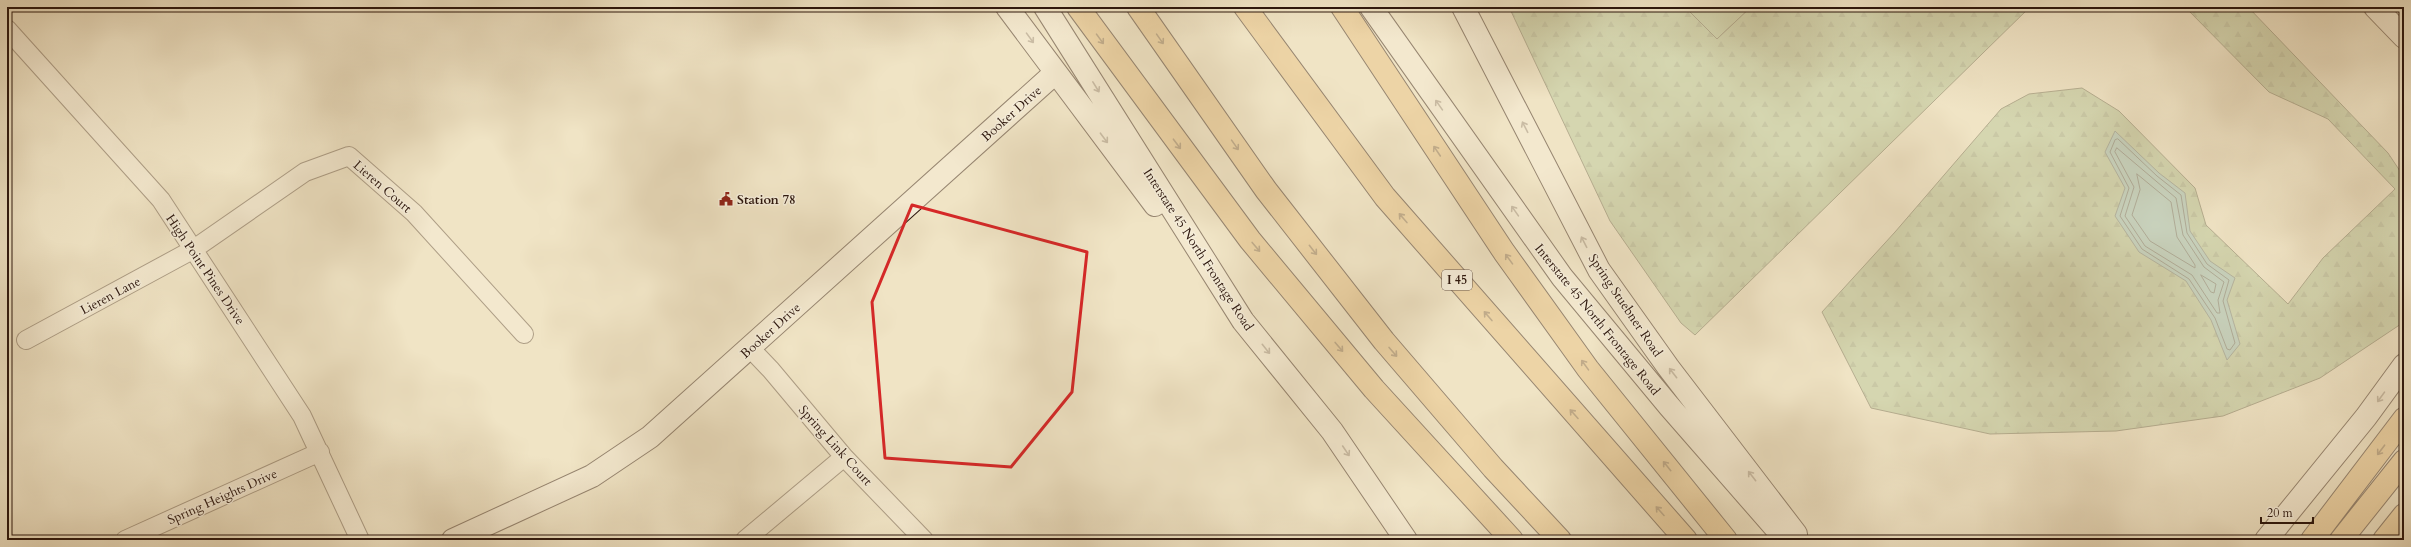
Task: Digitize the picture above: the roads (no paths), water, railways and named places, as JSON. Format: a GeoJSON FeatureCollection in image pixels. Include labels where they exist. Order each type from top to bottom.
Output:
{"type":"FeatureCollection","features":[{"type":"Feature","properties":{"kind":"highway"},"geometry":{"type":"LineString","coordinates":[[1078,7],[1250,240],[1374,389],[1512,540]]}},
{"type":"Feature","properties":{"kind":"highway"},"geometry":{"type":"LineString","coordinates":[[1138,7],[1266,190],[1384,341],[1493,468],[1560,540]]}},
{"type":"Feature","properties":{"kind":"highway","name":"I 45"},"geometry":{"type":"LineString","coordinates":[[1244,7],[1385,197],[1686,540]]}},
{"type":"Feature","properties":{"kind":"highway"},"geometry":{"type":"LineString","coordinates":[[1342,7],[1508,258],[1588,369],[1726,540]]}},
{"type":"Feature","properties":{"kind":"highway"},"geometry":{"type":"LineString","coordinates":[[2312,540],[2404,419]]}},
{"type":"Feature","properties":{"kind":"highway"},"geometry":{"type":"LineString","coordinates":[[2341,540],[2404,461]]}},
{"type":"Feature","properties":{"kind":"highway"},"geometry":{"type":"LineString","coordinates":[[2384,540],[2404,514]]}},
{"type":"Feature","properties":{"kind":"main road"},"geometry":{"type":"LineString","coordinates":[[1007,7],[1055,73],[1243,321]]}},
{"type":"Feature","properties":{"kind":"main road","name":"Interstate 45 North Frontage Road"},"geometry":{"type":"LineString","coordinates":[[1046,7],[1243,321],[1332,431],[1406,540]]}},
{"type":"Feature","properties":{"kind":"main road","name":"Interstate 45 North Frontage Road"},"geometry":{"type":"LineString","coordinates":[[1370,7],[1562,277],[1669,406],[1786,540]]}},
{"type":"Feature","properties":{"kind":"main road","name":"Spring Stuebner Road"},"geometry":{"type":"LineString","coordinates":[[1463,7],[1599,270],[1668,367],[1800,540]]}},
{"type":"Feature","properties":{"kind":"main road"},"geometry":{"type":"LineString","coordinates":[[2375,7],[2404,37]]}},
{"type":"Feature","properties":{"kind":"main road","name":"Booker Drive"},"geometry":{"type":"LineString","coordinates":[[453,540],[592,476],[624,456],[679,413],[1055,73]]}},
{"type":"Feature","properties":{"kind":"main road"},"geometry":{"type":"LineString","coordinates":[[2266,540],[2366,417],[2404,365]]}},
{"type":"Feature","properties":{"kind":"street","name":"High Point Pines Drive"},"geometry":{"type":"LineString","coordinates":[[10,37],[161,200],[302,416],[360,540]]}},
{"type":"Feature","properties":{"kind":"street","name":"Lieren Court"},"geometry":{"type":"LineString","coordinates":[[194,249],[305,172],[349,156],[414,213],[524,334]]}},
{"type":"Feature","properties":{"kind":"street","name":"Lieren Lane"},"geometry":{"type":"LineString","coordinates":[[26,340],[194,249]]}},
{"type":"Feature","properties":{"kind":"street","name":"Spring Link Court"},"geometry":{"type":"LineString","coordinates":[[750,348],[771,370],[844,457],[924,540]]}},
{"type":"Feature","properties":{"kind":"street","name":"Spring Heights Drive"},"geometry":{"type":"LineString","coordinates":[[125,540],[320,452]]}},
{"type":"Feature","properties":{"kind":"street"},"geometry":{"type":"LineString","coordinates":[[745,540],[844,457]]}},
{"type":"Feature","properties":{"kind":"water"},"geometry":{"type":"Polygon","coordinates":[[[2115,131],[2159,173],[2185,193],[2190,231],[2210,261],[2235,278],[2227,300],[2240,344],[2227,360],[2211,320],[2186,281],[2139,252],[2115,216],[2125,188],[2105,152],[2115,131]]]}},
{"type":"Feature","properties":{"kind":"place","name":"Station 78"},"geometry":{"type":"Point","coordinates":[726,199]}}]}
